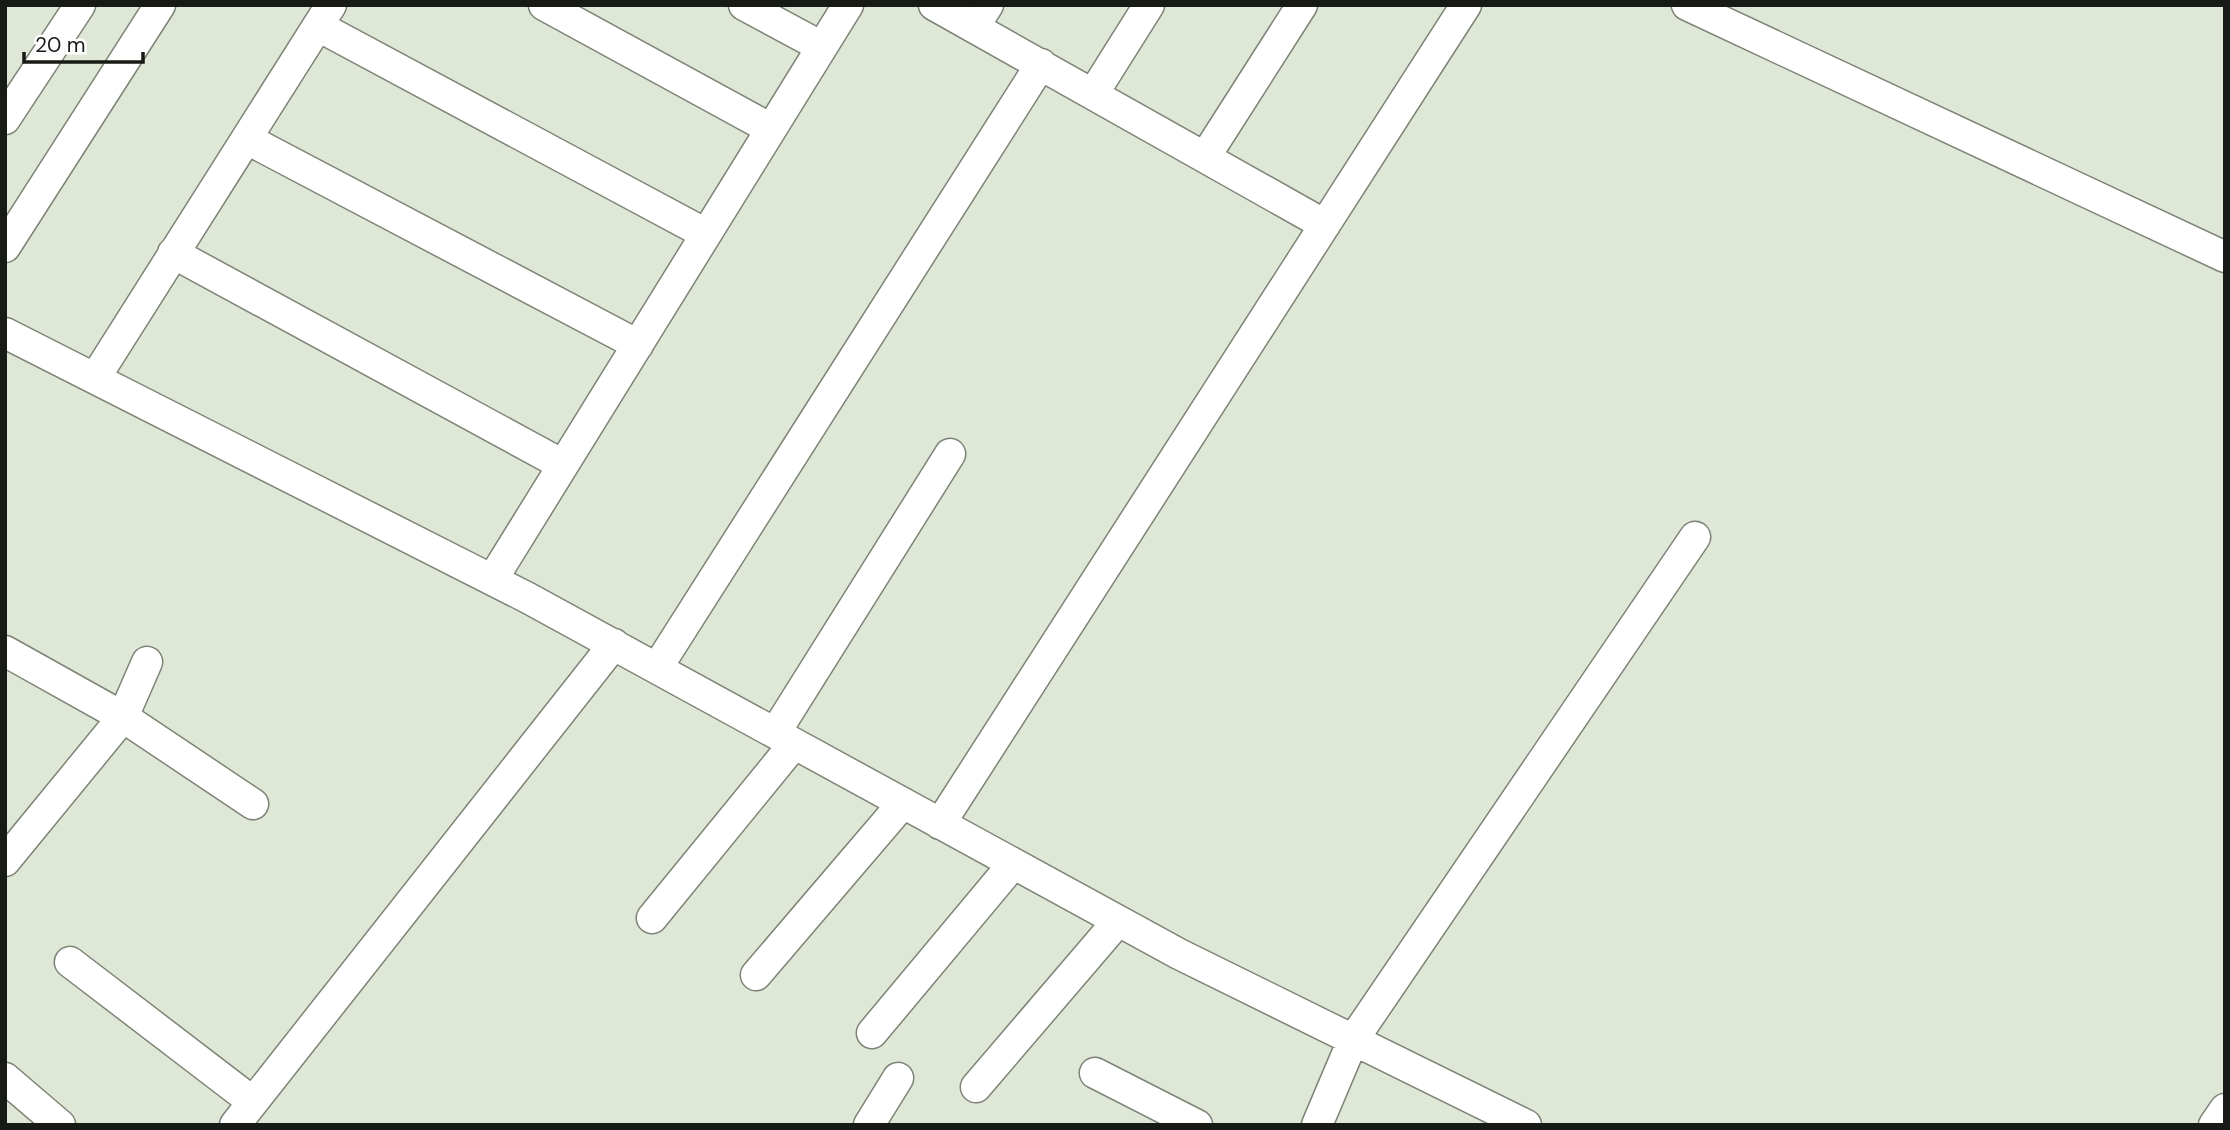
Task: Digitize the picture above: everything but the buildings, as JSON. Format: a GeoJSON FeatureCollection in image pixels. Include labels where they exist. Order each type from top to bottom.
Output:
{"type":"FeatureCollection","features":[{"type":"Feature","properties":{"kind":"street"},"geometry":{"type":"LineString","coordinates":[[5,118],[80,5]]}},
{"type":"Feature","properties":{"kind":"street"},"geometry":{"type":"LineString","coordinates":[[5,247],[160,5]]}},
{"type":"Feature","properties":{"kind":"street"},"geometry":{"type":"LineString","coordinates":[[544,5],[771,129]]}},
{"type":"Feature","properties":{"kind":"street"},"geometry":{"type":"LineString","coordinates":[[744,5],[822,47]]}},
{"type":"Feature","properties":{"kind":"street"},"geometry":{"type":"LineString","coordinates":[[492,580],[848,5]]}},
{"type":"Feature","properties":{"kind":"street"},"geometry":{"type":"LineString","coordinates":[[934,5],[981,16],[1041,64],[1325,225]]}},
{"type":"Feature","properties":{"kind":"street"},"geometry":{"type":"LineString","coordinates":[[1093,94],[1149,5]]}},
{"type":"Feature","properties":{"kind":"street"},"geometry":{"type":"LineString","coordinates":[[1205,157],[1302,5]]}},
{"type":"Feature","properties":{"kind":"street"},"geometry":{"type":"LineString","coordinates":[[940,824],[1466,5]]}},
{"type":"Feature","properties":{"kind":"street"},"geometry":{"type":"LineString","coordinates":[[1687,5],[2225,257]]}},
{"type":"Feature","properties":{"kind":"street"},"geometry":{"type":"LineString","coordinates":[[94,378],[324,15],[706,234]]}},
{"type":"Feature","properties":{"kind":"street"},"geometry":{"type":"LineString","coordinates":[[657,668],[1041,64]]}},
{"type":"Feature","properties":{"kind":"street"},"geometry":{"type":"LineString","coordinates":[[247,139],[638,345]]}},
{"type":"Feature","properties":{"kind":"street"},"geometry":{"type":"LineString","coordinates":[[173,253],[563,466]]}},
{"type":"Feature","properties":{"kind":"street"},"geometry":{"type":"LineString","coordinates":[[5,333],[614,644],[1179,954],[1526,1125]]}},
{"type":"Feature","properties":{"kind":"street"},"geometry":{"type":"LineString","coordinates":[[652,918],[785,738],[950,454]]}},
{"type":"Feature","properties":{"kind":"street"},"geometry":{"type":"LineString","coordinates":[[1317,1125],[1353,1040],[1695,537]]}},
{"type":"Feature","properties":{"kind":"street"},"geometry":{"type":"LineString","coordinates":[[70,962],[244,1113],[614,644]]}},
{"type":"Feature","properties":{"kind":"street"},"geometry":{"type":"LineString","coordinates":[[5,651],[123,718],[253,804]]}},
{"type":"Feature","properties":{"kind":"street"},"geometry":{"type":"LineString","coordinates":[[5,861],[123,718],[147,662]]}},
{"type":"Feature","properties":{"kind":"street"},"geometry":{"type":"LineString","coordinates":[[756,975],[903,803]]}},
{"type":"Feature","properties":{"kind":"street"},"geometry":{"type":"LineString","coordinates":[[872,1033],[1013,864]]}},
{"type":"Feature","properties":{"kind":"street"},"geometry":{"type":"LineString","coordinates":[[976,1087],[1118,921]]}},
{"type":"Feature","properties":{"kind":"street"},"geometry":{"type":"LineString","coordinates":[[1095,1073],[1197,1125]]}},
{"type":"Feature","properties":{"kind":"street"},"geometry":{"type":"LineString","coordinates":[[5,1078],[60,1125]]}},
{"type":"Feature","properties":{"kind":"street"},"geometry":{"type":"LineString","coordinates":[[869,1125],[898,1079]]}},
{"type":"Feature","properties":{"kind":"street"},"geometry":{"type":"LineString","coordinates":[[2214,1125],[2225,1109]]}}]}
